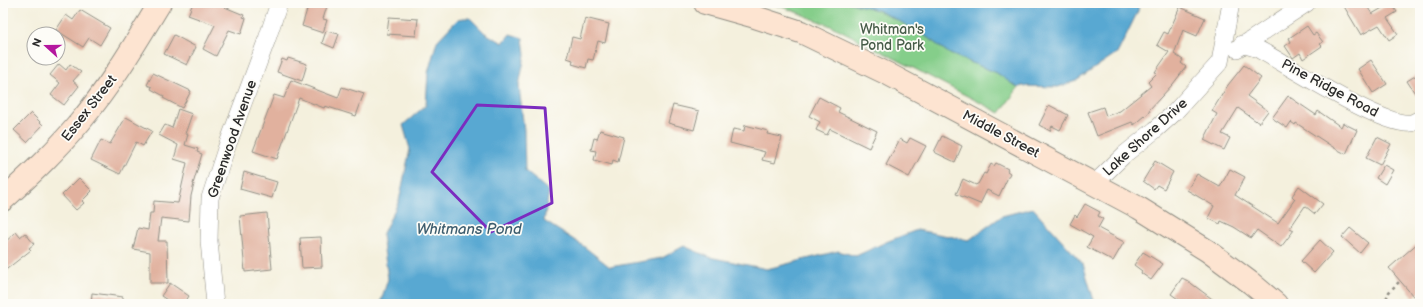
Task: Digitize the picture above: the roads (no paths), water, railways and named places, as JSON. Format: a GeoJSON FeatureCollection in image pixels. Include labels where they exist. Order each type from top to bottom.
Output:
{"type":"FeatureCollection","features":[{"type":"Feature","properties":{"kind":"main road","name":"Essex Street"},"geometry":{"type":"LineString","coordinates":[[3,200],[60,145],[83,118],[117,72],[160,3]]}},
{"type":"Feature","properties":{"kind":"main road","name":"Middle Street"},"geometry":{"type":"LineString","coordinates":[[705,3],[801,32],[888,74],[1145,212],[1208,251],[1276,304]]}},
{"type":"Feature","properties":{"kind":"street","name":"Greenwood Avenue"},"geometry":{"type":"LineString","coordinates":[[215,304],[209,241],[210,198],[226,149],[279,3]]}},
{"type":"Feature","properties":{"kind":"street"},"geometry":{"type":"LineString","coordinates":[[1220,62],[1231,3]]}},
{"type":"Feature","properties":{"kind":"street","name":"Lake Shore Drive"},"geometry":{"type":"LineString","coordinates":[[1094,184],[1125,154],[1174,113],[1220,62],[1242,44],[1307,3]]}},
{"type":"Feature","properties":{"kind":"street","name":"Pine Ridge Road"},"geometry":{"type":"LineString","coordinates":[[1242,44],[1258,49],[1369,111],[1401,122],[1412,123],[1420,119]]}},
{"type":"Feature","properties":{"kind":"water"},"geometry":{"type":"Polygon","coordinates":[[[851,3],[1139,3],[1138,11],[1118,52],[1076,81],[1058,87],[1022,86],[1018,88],[997,73],[950,54],[924,35],[899,21],[877,10],[851,3]]]}},
{"type":"Feature","properties":{"kind":"water","name":"Whitmans Pond"},"geometry":{"type":"Polygon","coordinates":[[[470,18],[485,33],[503,43],[510,34],[523,38],[525,55],[519,86],[524,130],[525,171],[549,191],[544,221],[582,245],[610,267],[662,258],[684,246],[709,257],[767,269],[838,251],[856,256],[917,230],[969,240],[1002,216],[1033,208],[1083,264],[1095,304],[380,304],[388,279],[382,235],[399,201],[410,149],[403,125],[426,105],[428,73],[437,41],[458,19],[470,18]]]}},
{"type":"Feature","properties":{"kind":"park label","name":"Whitman's Pond Park"},"geometry":{"type":"Point","coordinates":[892,38]}}]}
